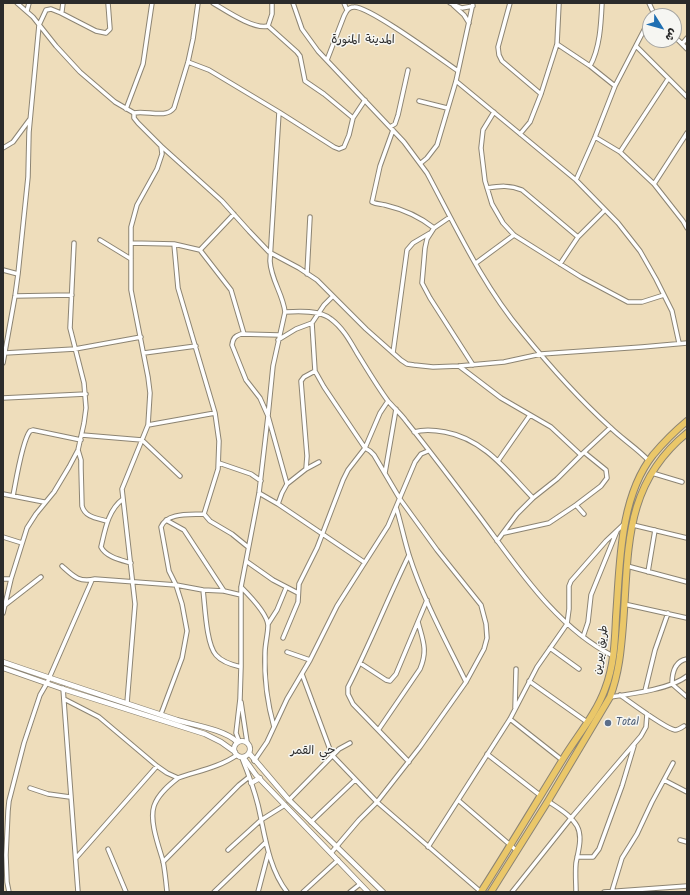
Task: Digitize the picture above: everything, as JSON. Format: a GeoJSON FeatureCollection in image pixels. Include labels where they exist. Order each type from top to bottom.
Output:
{"type":"FeatureCollection","features":[{"type":"Feature","properties":{"kind":"main road","name":"طريق بيرين"},"geometry":{"type":"LineString","coordinates":[[481,892],[542,796],[562,760],[587,722],[605,689],[613,656],[624,524],[634,489],[648,461],[687,421]]}},
{"type":"Feature","properties":{"kind":"main road","name":"طريق بيرين"},"geometry":{"type":"LineString","coordinates":[[491,892],[548,801],[610,697],[619,668],[627,566],[632,524],[639,498],[661,459],[687,432]]}},
{"type":"Feature","properties":{"kind":"street"},"geometry":{"type":"LineString","coordinates":[[17,3],[27,11],[80,72],[115,102],[134,113],[166,113],[172,111],[176,104],[188,62],[198,3]]}},
{"type":"Feature","properties":{"kind":"street"},"geometry":{"type":"LineString","coordinates":[[27,11],[29,3]]}},
{"type":"Feature","properties":{"kind":"street"},"geometry":{"type":"LineString","coordinates":[[61,13],[63,3]]}},
{"type":"Feature","properties":{"kind":"street"},"geometry":{"type":"LineString","coordinates":[[3,363],[18,274],[28,177],[31,118],[39,25],[46,10],[51,9],[96,30],[106,33],[110,29],[108,3]]}},
{"type":"Feature","properties":{"kind":"street"},"geometry":{"type":"LineString","coordinates":[[126,109],[143,64],[152,3]]}},
{"type":"Feature","properties":{"kind":"street"},"geometry":{"type":"LineString","coordinates":[[213,3],[248,23],[259,27],[268,26],[300,56],[305,81],[324,94],[353,118]]}},
{"type":"Feature","properties":{"kind":"street"},"geometry":{"type":"LineString","coordinates":[[268,26],[272,14],[272,3]]}},
{"type":"Feature","properties":{"kind":"street"},"geometry":{"type":"LineString","coordinates":[[293,3],[302,29],[318,52],[392,128],[421,163],[483,277],[506,312],[541,354],[590,408],[610,428],[642,454],[648,461]]}},
{"type":"Feature","properties":{"kind":"street"},"geometry":{"type":"LineString","coordinates":[[344,3],[348,10]]}},
{"type":"Feature","properties":{"kind":"street"},"geometry":{"type":"LineString","coordinates":[[510,3],[498,47],[499,54],[502,61],[541,94]]}},
{"type":"Feature","properties":{"kind":"street"},"geometry":{"type":"LineString","coordinates":[[520,134],[530,122],[541,94],[557,44],[559,3]]}},
{"type":"Feature","properties":{"kind":"street"},"geometry":{"type":"LineString","coordinates":[[590,66],[595,57],[602,22],[602,3]]}},
{"type":"Feature","properties":{"kind":"street"},"geometry":{"type":"LineString","coordinates":[[452,4],[466,8],[473,4]]}},
{"type":"Feature","properties":{"kind":"street"},"geometry":{"type":"LineString","coordinates":[[452,4],[464,15],[469,23]]}},
{"type":"Feature","properties":{"kind":"street"},"geometry":{"type":"LineString","coordinates":[[421,163],[428,158],[437,145],[456,81],[473,4]]}},
{"type":"Feature","properties":{"kind":"street"},"geometry":{"type":"LineString","coordinates":[[327,60],[344,16],[348,10],[357,6],[376,15],[458,71]]}},
{"type":"Feature","properties":{"kind":"street"},"geometry":{"type":"LineString","coordinates":[[576,180],[615,86],[642,36]]}},
{"type":"Feature","properties":{"kind":"street"},"geometry":{"type":"LineString","coordinates":[[687,38],[682,44],[687,49]]}},
{"type":"Feature","properties":{"kind":"street"},"geometry":{"type":"LineString","coordinates":[[557,44],[590,66],[615,86]]}},
{"type":"Feature","properties":{"kind":"street"},"geometry":{"type":"LineString","coordinates":[[636,46],[687,97]]}},
{"type":"Feature","properties":{"kind":"street"},"geometry":{"type":"LineString","coordinates":[[188,62],[209,70],[334,147],[344,147],[347,142],[353,118],[365,100]]}},
{"type":"Feature","properties":{"kind":"street"},"geometry":{"type":"LineString","coordinates":[[408,70],[398,115],[392,128],[380,166],[372,202],[386,205],[410,214],[423,220],[434,228]]}},
{"type":"Feature","properties":{"kind":"street"},"geometry":{"type":"LineString","coordinates":[[620,152],[668,79]]}},
{"type":"Feature","properties":{"kind":"street"},"geometry":{"type":"LineString","coordinates":[[456,81],[576,180],[618,223],[640,251],[664,295],[672,311],[679,343]]}},
{"type":"Feature","properties":{"kind":"street"},"geometry":{"type":"LineString","coordinates":[[419,101],[448,108]]}},
{"type":"Feature","properties":{"kind":"street"},"geometry":{"type":"LineString","coordinates":[[238,741],[236,736],[236,727],[240,699],[241,587],[261,481],[273,366],[285,312],[284,304],[272,275],[269,252],[279,112]]}},
{"type":"Feature","properties":{"kind":"street"},"geometry":{"type":"LineString","coordinates":[[494,112],[483,130],[481,148],[485,181],[492,204],[502,223],[514,235],[560,264],[628,302],[642,302],[664,295]]}},
{"type":"Feature","properties":{"kind":"street"},"geometry":{"type":"LineString","coordinates":[[134,113],[134,118],[138,123],[161,146],[222,201],[269,252],[317,280],[366,329],[405,363],[433,367],[473,366],[504,362],[541,354],[687,343]]}},
{"type":"Feature","properties":{"kind":"street"},"geometry":{"type":"LineString","coordinates":[[3,148],[13,142],[31,118]]}},
{"type":"Feature","properties":{"kind":"street"},"geometry":{"type":"LineString","coordinates":[[654,184],[687,133]]}},
{"type":"Feature","properties":{"kind":"street"},"geometry":{"type":"LineString","coordinates":[[595,136],[620,152],[654,184],[687,228]]}},
{"type":"Feature","properties":{"kind":"street"},"geometry":{"type":"LineString","coordinates":[[127,703],[134,597],[126,514],[122,489],[148,425],[150,393],[144,353],[131,290],[131,227],[133,214],[140,198],[157,169],[162,154],[161,146]]}},
{"type":"Feature","properties":{"kind":"street"},"geometry":{"type":"LineString","coordinates":[[487,188],[513,186],[522,190],[578,237]]}},
{"type":"Feature","properties":{"kind":"street"},"geometry":{"type":"LineString","coordinates":[[560,264],[578,237],[605,210]]}},
{"type":"Feature","properties":{"kind":"street"},"geometry":{"type":"LineString","coordinates":[[200,250],[234,214]]}},
{"type":"Feature","properties":{"kind":"street"},"geometry":{"type":"LineString","coordinates":[[683,221],[687,216]]}},
{"type":"Feature","properties":{"kind":"street"},"geometry":{"type":"LineString","coordinates":[[307,274],[310,217]]}},
{"type":"Feature","properties":{"kind":"street"},"geometry":{"type":"LineString","coordinates":[[450,217],[434,228],[427,239],[422,283],[473,366]]}},
{"type":"Feature","properties":{"kind":"street"},"geometry":{"type":"LineString","coordinates":[[393,353],[407,250],[413,243],[431,233]]}},
{"type":"Feature","properties":{"kind":"street"},"geometry":{"type":"LineString","coordinates":[[476,263],[514,235]]}},
{"type":"Feature","properties":{"kind":"street"},"geometry":{"type":"LineString","coordinates":[[100,240],[131,259]]}},
{"type":"Feature","properties":{"kind":"street"},"geometry":{"type":"LineString","coordinates":[[3,613],[11,579],[31,520],[44,502],[54,492],[78,450],[82,435],[86,408],[86,394],[70,328],[74,243]]}},
{"type":"Feature","properties":{"kind":"street"},"geometry":{"type":"LineString","coordinates":[[131,243],[174,244],[200,250],[231,290],[244,334]]}},
{"type":"Feature","properties":{"kind":"street"},"geometry":{"type":"LineString","coordinates":[[174,244],[178,288],[215,413],[219,441],[219,463],[215,481],[204,514]]}},
{"type":"Feature","properties":{"kind":"street"},"geometry":{"type":"LineString","coordinates":[[3,270],[18,274]]}},
{"type":"Feature","properties":{"kind":"street"},"geometry":{"type":"LineString","coordinates":[[15,296],[72,295]]}},
{"type":"Feature","properties":{"kind":"street"},"geometry":{"type":"LineString","coordinates":[[278,340],[296,329],[312,323],[333,296]]}},
{"type":"Feature","properties":{"kind":"street"},"geometry":{"type":"LineString","coordinates":[[285,312],[295,311],[318,314],[330,318],[341,329],[388,401],[414,432],[539,594],[567,624],[601,650],[613,656]]}},
{"type":"Feature","properties":{"kind":"street"},"geometry":{"type":"LineString","coordinates":[[312,323],[315,372],[365,448],[374,455],[400,499],[437,550],[477,599],[484,612],[487,638],[484,649],[466,682],[409,762],[377,802],[359,820],[337,848],[331,853]]}},
{"type":"Feature","properties":{"kind":"street"},"geometry":{"type":"LineString","coordinates":[[279,335],[244,334],[235,336],[232,345],[246,380],[260,398],[268,416],[287,484]]}},
{"type":"Feature","properties":{"kind":"street"},"geometry":{"type":"LineString","coordinates":[[5,353],[75,349],[140,337]]}},
{"type":"Feature","properties":{"kind":"street"},"geometry":{"type":"LineString","coordinates":[[144,353],[196,346]]}},
{"type":"Feature","properties":{"kind":"street"},"geometry":{"type":"LineString","coordinates":[[459,366],[500,398],[551,427],[583,454],[604,468],[607,473],[607,478],[601,486],[549,523],[504,533]]}},
{"type":"Feature","properties":{"kind":"street"},"geometry":{"type":"LineString","coordinates":[[306,469],[307,456],[301,381],[304,376],[315,372]]}},
{"type":"Feature","properties":{"kind":"street"},"geometry":{"type":"LineString","coordinates":[[3,398],[86,394]]}},
{"type":"Feature","properties":{"kind":"street"},"geometry":{"type":"LineString","coordinates":[[283,638],[298,602],[299,584],[322,534],[343,480],[348,470],[365,448],[382,410],[388,401]]}},
{"type":"Feature","properties":{"kind":"street"},"geometry":{"type":"LineString","coordinates":[[385,473],[396,409]]}},
{"type":"Feature","properties":{"kind":"street"},"geometry":{"type":"LineString","coordinates":[[148,425],[215,413]]}},
{"type":"Feature","properties":{"kind":"street"},"geometry":{"type":"LineString","coordinates":[[498,461],[530,415]]}},
{"type":"Feature","properties":{"kind":"street"},"geometry":{"type":"LineString","coordinates":[[497,541],[518,514],[533,498],[557,479],[610,428]]}},
{"type":"Feature","properties":{"kind":"street"},"geometry":{"type":"LineString","coordinates":[[12,496],[26,439],[30,430],[81,440]]}},
{"type":"Feature","properties":{"kind":"street"},"geometry":{"type":"LineString","coordinates":[[414,432],[431,430],[459,436],[480,446],[498,461],[533,498]]}},
{"type":"Feature","properties":{"kind":"street"},"geometry":{"type":"LineString","coordinates":[[82,435],[142,440],[180,476]]}},
{"type":"Feature","properties":{"kind":"street"},"geometry":{"type":"LineString","coordinates":[[78,450],[81,460],[83,510],[89,516],[107,521]]}},
{"type":"Feature","properties":{"kind":"street"},"geometry":{"type":"LineString","coordinates":[[254,761],[263,749],[287,699],[310,660],[337,606],[388,526],[415,462],[421,454],[428,451]]}},
{"type":"Feature","properties":{"kind":"street"},"geometry":{"type":"LineString","coordinates":[[642,454],[653,455]]}},
{"type":"Feature","properties":{"kind":"street"},"geometry":{"type":"LineString","coordinates":[[278,504],[287,484],[306,469],[319,462]]}},
{"type":"Feature","properties":{"kind":"street"},"geometry":{"type":"LineString","coordinates":[[219,463],[251,474],[261,481]]}},
{"type":"Feature","properties":{"kind":"street"},"geometry":{"type":"LineString","coordinates":[[652,473],[682,482]]}},
{"type":"Feature","properties":{"kind":"street"},"geometry":{"type":"LineString","coordinates":[[259,493],[278,504],[364,562]]}},
{"type":"Feature","properties":{"kind":"street"},"geometry":{"type":"LineString","coordinates":[[3,494],[44,502]]}},
{"type":"Feature","properties":{"kind":"street"},"geometry":{"type":"LineString","coordinates":[[123,499],[117,504],[107,521],[100,547],[111,556],[131,563]]}},
{"type":"Feature","properties":{"kind":"street"},"geometry":{"type":"LineString","coordinates":[[576,505],[584,514]]}},
{"type":"Feature","properties":{"kind":"street"},"geometry":{"type":"LineString","coordinates":[[396,507],[409,554],[427,600],[466,682]]}},
{"type":"Feature","properties":{"kind":"street"},"geometry":{"type":"LineString","coordinates":[[161,714],[182,658],[187,631],[182,604],[176,585],[169,571],[161,527],[162,523],[173,517],[204,514]]}},
{"type":"Feature","properties":{"kind":"street"},"geometry":{"type":"LineString","coordinates":[[204,514],[210,521],[232,534],[248,546]]}},
{"type":"Feature","properties":{"kind":"street"},"geometry":{"type":"LineString","coordinates":[[166,520],[184,530],[224,591]]}},
{"type":"Feature","properties":{"kind":"street"},"geometry":{"type":"LineString","coordinates":[[428,847],[510,719],[529,681],[567,624],[570,583],[606,541],[624,524]]}},
{"type":"Feature","properties":{"kind":"street"},"geometry":{"type":"LineString","coordinates":[[632,524],[687,538]]}},
{"type":"Feature","properties":{"kind":"street"},"geometry":{"type":"LineString","coordinates":[[583,637],[588,622],[591,595],[618,530]]}},
{"type":"Feature","properties":{"kind":"street"},"geometry":{"type":"LineString","coordinates":[[648,572],[655,530]]}},
{"type":"Feature","properties":{"kind":"street"},"geometry":{"type":"LineString","coordinates":[[3,537],[22,543]]}},
{"type":"Feature","properties":{"kind":"street"},"geometry":{"type":"LineString","coordinates":[[409,554],[348,687],[348,694],[353,704],[379,729],[409,762]]}},
{"type":"Feature","properties":{"kind":"street"},"geometry":{"type":"LineString","coordinates":[[246,561],[286,588],[298,593]]}},
{"type":"Feature","properties":{"kind":"street"},"geometry":{"type":"LineString","coordinates":[[62,566],[76,578],[176,585],[203,590],[224,591],[241,595]]}},
{"type":"Feature","properties":{"kind":"street"},"geometry":{"type":"LineString","coordinates":[[627,566],[687,582]]}},
{"type":"Feature","properties":{"kind":"street"},"geometry":{"type":"LineString","coordinates":[[5,605],[41,577]]}},
{"type":"Feature","properties":{"kind":"street"},"geometry":{"type":"LineString","coordinates":[[3,578],[11,579]]}},
{"type":"Feature","properties":{"kind":"street"},"geometry":{"type":"LineString","coordinates":[[9,892],[6,855],[9,801],[24,743],[40,694],[47,683],[92,580]]}},
{"type":"Feature","properties":{"kind":"street"},"geometry":{"type":"LineString","coordinates":[[241,587],[254,601],[268,624]]}},
{"type":"Feature","properties":{"kind":"street"},"geometry":{"type":"LineString","coordinates":[[274,727],[267,700],[265,680],[265,649],[268,624],[286,588]]}},
{"type":"Feature","properties":{"kind":"street"},"geometry":{"type":"LineString","coordinates":[[203,590],[208,631],[213,651],[223,660],[241,667]]}},
{"type":"Feature","properties":{"kind":"street"},"geometry":{"type":"LineString","coordinates":[[360,663],[386,680],[390,681],[396,674],[427,600]]}},
{"type":"Feature","properties":{"kind":"street"},"geometry":{"type":"LineString","coordinates":[[624,604],[687,618]]}},
{"type":"Feature","properties":{"kind":"street"},"geometry":{"type":"LineString","coordinates":[[645,690],[655,650],[668,613]]}},
{"type":"Feature","properties":{"kind":"street"},"geometry":{"type":"LineString","coordinates":[[379,729],[420,669],[424,658],[423,640],[418,622]]}},
{"type":"Feature","properties":{"kind":"street"},"geometry":{"type":"LineString","coordinates":[[550,648],[579,669]]}},
{"type":"Feature","properties":{"kind":"street"},"geometry":{"type":"LineString","coordinates":[[287,652],[310,660]]}},
{"type":"Feature","properties":{"kind":"street"},"geometry":{"type":"LineString","coordinates":[[672,684],[676,666],[679,662],[687,659]]}},
{"type":"Feature","properties":{"kind":"street"},"geometry":{"type":"LineString","coordinates":[[3,662],[223,733],[238,741],[243,740],[247,742]]}},
{"type":"Feature","properties":{"kind":"street"},"geometry":{"type":"LineString","coordinates":[[3,668],[63,689],[205,734],[222,742],[239,755],[284,805],[306,826],[368,892]]}},
{"type":"Feature","properties":{"kind":"street"},"geometry":{"type":"LineString","coordinates":[[514,709],[516,669]]}},
{"type":"Feature","properties":{"kind":"street"},"geometry":{"type":"LineString","coordinates":[[302,674],[332,756],[377,802],[481,892]]}},
{"type":"Feature","properties":{"kind":"street"},"geometry":{"type":"LineString","coordinates":[[610,697],[672,684],[687,676]]}},
{"type":"Feature","properties":{"kind":"street"},"geometry":{"type":"LineString","coordinates":[[529,681],[587,722]]}},
{"type":"Feature","properties":{"kind":"street"},"geometry":{"type":"LineString","coordinates":[[63,682],[78,892]]}},
{"type":"Feature","properties":{"kind":"street"},"geometry":{"type":"LineString","coordinates":[[672,684],[687,697]]}},
{"type":"Feature","properties":{"kind":"street"},"geometry":{"type":"LineString","coordinates":[[620,695],[647,714],[674,730],[678,730],[684,726]]}},
{"type":"Feature","properties":{"kind":"street"},"geometry":{"type":"LineString","coordinates":[[64,699],[99,717],[157,766],[178,778]]}},
{"type":"Feature","properties":{"kind":"street"},"geometry":{"type":"LineString","coordinates":[[240,699],[247,742],[250,747],[249,754],[254,761],[289,800],[384,892]]}},
{"type":"Feature","properties":{"kind":"street"},"geometry":{"type":"LineString","coordinates":[[512,892],[571,818],[635,743],[646,727],[647,714]]}},
{"type":"Feature","properties":{"kind":"street"},"geometry":{"type":"LineString","coordinates":[[510,719],[562,760]]}},
{"type":"Feature","properties":{"kind":"street"},"geometry":{"type":"LineString","coordinates":[[238,741],[234,747],[251,783],[268,853],[279,879],[287,892]]}},
{"type":"Feature","properties":{"kind":"street"},"geometry":{"type":"LineString","coordinates":[[289,800],[339,749],[350,743]]}},
{"type":"Feature","properties":{"kind":"street"},"geometry":{"type":"LineString","coordinates":[[577,857],[593,857],[599,849],[622,786],[635,743]]}},
{"type":"Feature","properties":{"kind":"street"},"geometry":{"type":"LineString","coordinates":[[168,892],[163,862],[156,835],[153,814],[154,806],[168,785],[178,778],[228,762],[239,755],[249,754]]}},
{"type":"Feature","properties":{"kind":"street"},"geometry":{"type":"LineString","coordinates":[[487,754],[542,796]]}},
{"type":"Feature","properties":{"kind":"street"},"geometry":{"type":"LineString","coordinates":[[612,891],[622,858],[637,834],[673,763]]}},
{"type":"Feature","properties":{"kind":"street"},"geometry":{"type":"LineString","coordinates":[[75,858],[157,766]]}},
{"type":"Feature","properties":{"kind":"street"},"geometry":{"type":"LineString","coordinates":[[251,783],[263,771]]}},
{"type":"Feature","properties":{"kind":"street"},"geometry":{"type":"LineString","coordinates":[[163,862],[239,785],[249,777]]}},
{"type":"Feature","properties":{"kind":"street"},"geometry":{"type":"LineString","coordinates":[[311,822],[355,780]]}},
{"type":"Feature","properties":{"kind":"street"},"geometry":{"type":"LineString","coordinates":[[664,780],[687,792]]}},
{"type":"Feature","properties":{"kind":"street"},"geometry":{"type":"LineString","coordinates":[[30,788],[48,794],[70,796]]}},
{"type":"Feature","properties":{"kind":"street"},"geometry":{"type":"LineString","coordinates":[[458,800],[516,850]]}},
{"type":"Feature","properties":{"kind":"street"},"geometry":{"type":"LineString","coordinates":[[548,801],[571,818],[579,831],[580,842],[577,857],[576,892]]}},
{"type":"Feature","properties":{"kind":"street"},"geometry":{"type":"LineString","coordinates":[[228,850],[261,820],[284,805]]}},
{"type":"Feature","properties":{"kind":"street"},"geometry":{"type":"LineString","coordinates":[[680,840],[687,842]]}},
{"type":"Feature","properties":{"kind":"street"},"geometry":{"type":"LineString","coordinates":[[214,892],[266,842]]}},
{"type":"Feature","properties":{"kind":"street"},"geometry":{"type":"LineString","coordinates":[[108,849],[126,892]]}},
{"type":"Feature","properties":{"kind":"street"},"geometry":{"type":"LineString","coordinates":[[258,892],[268,853]]}},
{"type":"Feature","properties":{"kind":"street"},"geometry":{"type":"LineString","coordinates":[[303,892],[338,860]]}},
{"type":"Feature","properties":{"kind":"street"},"geometry":{"type":"LineString","coordinates":[[350,892],[360,884]]}},
{"type":"Feature","properties":{"kind":"street"},"geometry":{"type":"LineString","coordinates":[[604,892],[649,890],[687,886]]}},
{"type":"Feature","properties":{"kind":"place","name":"Total"},"geometry":{"type":"Point","coordinates":[608,723]}},
{"type":"Feature","properties":{"kind":"district","name":"المدينة المنورة"},"geometry":{"type":"Point","coordinates":[363,41]}},
{"type":"Feature","properties":{"kind":"district","name":"حي القمر"},"geometry":{"type":"Point","coordinates":[313,752]}}]}
